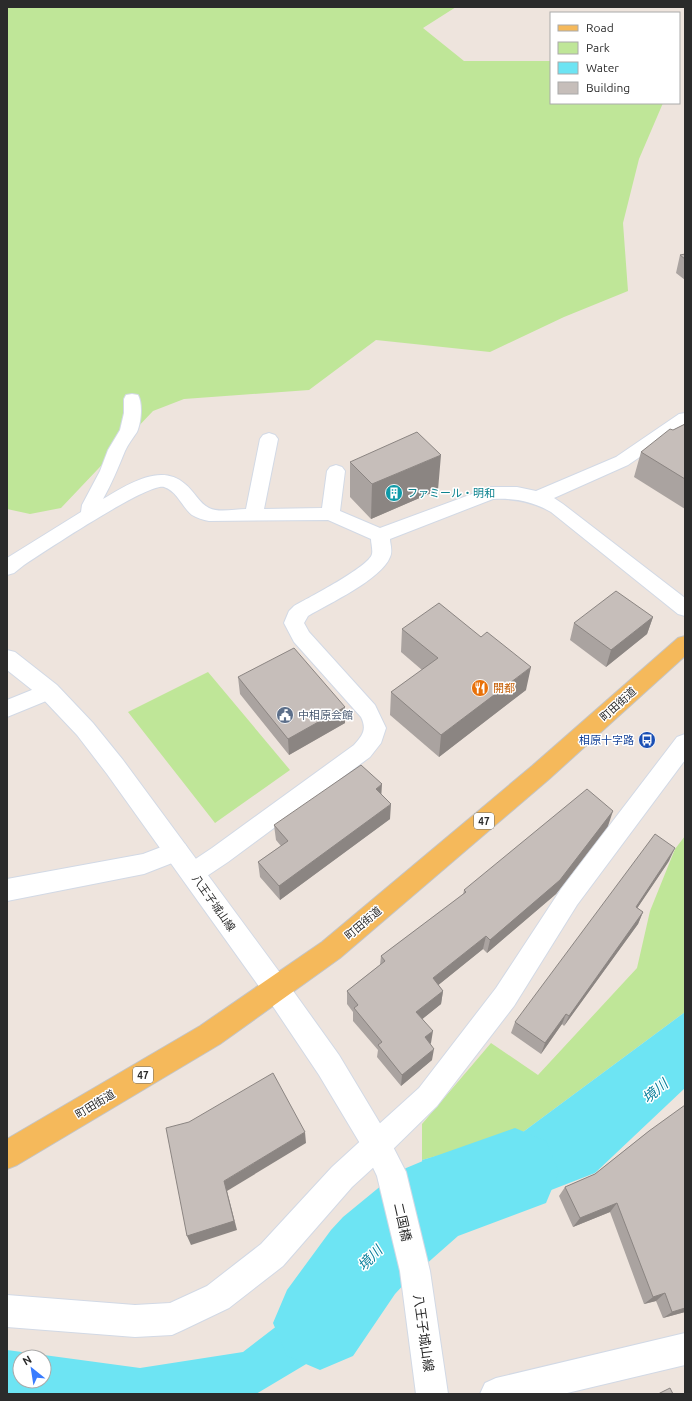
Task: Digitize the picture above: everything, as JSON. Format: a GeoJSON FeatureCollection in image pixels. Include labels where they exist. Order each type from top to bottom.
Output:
{"type":"FeatureCollection","features":[{"type":"Feature","properties":{"kind":"main road","name":"町田街道"},"geometry":{"type":"LineString","coordinates":[[7,1155],[210,1035],[277,990],[331,950],[540,774],[685,644]]}},
{"type":"Feature","properties":{"kind":"main road","name":"八王子城山線"},"geometry":{"type":"LineString","coordinates":[[7,658],[49,691],[85,729],[116,767],[329,1064],[377,1145],[391,1172]]}},
{"type":"Feature","properties":{"kind":"main road"},"geometry":{"type":"LineString","coordinates":[[7,1312],[135,1321],[172,1318],[218,1297],[272,1255],[342,1177],[377,1145]]}},
{"type":"Feature","properties":{"kind":"main road","name":"二国橋"},"geometry":{"type":"LineString","coordinates":[[391,1172],[415,1271]]}},
{"type":"Feature","properties":{"kind":"main road","name":"八王子城山線"},"geometry":{"type":"LineString","coordinates":[[415,1271],[432,1394]]}},
{"type":"Feature","properties":{"kind":"main road"},"geometry":{"type":"LineString","coordinates":[[496,1394],[685,1349]]}},
{"type":"Feature","properties":{"kind":"lane"},"geometry":{"type":"LineString","coordinates":[[90,514],[91,505],[109,471],[117,450],[129,430],[132,413],[132,399]]}},
{"type":"Feature","properties":{"kind":"lane"},"geometry":{"type":"LineString","coordinates":[[539,497],[618,463],[685,418]]}},
{"type":"Feature","properties":{"kind":"lane"},"geometry":{"type":"LineString","coordinates":[[668,429],[685,441]]}},
{"type":"Feature","properties":{"kind":"lane"},"geometry":{"type":"LineString","coordinates":[[254,515],[269,439]]}},
{"type":"Feature","properties":{"kind":"lane"},"geometry":{"type":"LineString","coordinates":[[330,514],[336,471]]}},
{"type":"Feature","properties":{"kind":"lane"},"geometry":{"type":"LineString","coordinates":[[7,568],[17,560],[90,514],[143,485],[154,481],[164,481],[179,486],[199,511],[204,514],[215,516],[330,514],[380,535],[491,493],[507,492],[539,497],[557,508],[685,609]]}},
{"type":"Feature","properties":{"kind":"lane"},"geometry":{"type":"LineString","coordinates":[[193,873],[220,855],[362,751],[374,736],[375,722],[368,711],[301,638],[294,623],[296,616],[301,611],[367,571],[379,561],[382,555],[380,535]]}},
{"type":"Feature","properties":{"kind":"lane"},"geometry":{"type":"LineString","coordinates":[[7,709],[49,691]]}},
{"type":"Feature","properties":{"kind":"lane"},"geometry":{"type":"LineString","coordinates":[[377,1145],[428,1097],[505,997],[569,897],[685,743]]}},
{"type":"Feature","properties":{"kind":"lane"},"geometry":{"type":"LineString","coordinates":[[7,890],[17,886],[108,872],[144,864],[177,850]]}},
{"type":"Feature","properties":{"kind":"green space"},"geometry":{"type":"Polygon","coordinates":[[[7,7],[456,7],[423,28],[464,61],[550,61],[550,104],[663,104],[639,159],[623,223],[628,291],[564,317],[490,352],[376,340],[309,390],[184,399],[153,411],[61,508],[30,514],[7,509],[7,7]]]}},
{"type":"Feature","properties":{"kind":"green space"},"geometry":{"type":"Polygon","coordinates":[[[208,672],[290,770],[215,823],[128,712],[208,672]]]}},
{"type":"Feature","properties":{"kind":"green space"},"geometry":{"type":"Polygon","coordinates":[[[685,836],[685,1012],[523,1132],[422,1160],[422,1124],[491,1043],[538,1075],[637,968],[650,911],[675,849],[685,836]]]}},
{"type":"Feature","properties":{"kind":"water"},"geometry":{"type":"Polygon","coordinates":[[[685,1012],[685,1088],[595,1173],[438,1234],[422,1160],[523,1132],[685,1012]]]}},
{"type":"Feature","properties":{"kind":"water"},"geometry":{"type":"Polygon","coordinates":[[[357,1208],[385,1271],[328,1351],[256,1394],[7,1394],[7,1350],[12,1351],[12,1389],[52,1389],[52,1356],[140,1368],[243,1352],[312,1299],[357,1208]]]}},
{"type":"Feature","properties":{"kind":"building"},"geometry":{"type":"Polygon","coordinates":[[[685,254],[685,259],[680,255],[685,254]]]}},
{"type":"Feature","properties":{"kind":"building"},"geometry":{"type":"Polygon","coordinates":[[[685,424],[685,479],[641,452],[670,429],[673,430],[685,424]]]}},
{"type":"Feature","properties":{"kind":"building"},"geometry":{"type":"Polygon","coordinates":[[[417,432],[441,455],[372,484],[350,462],[417,432]]]}},
{"type":"Feature","properties":{"kind":"building"},"geometry":{"type":"Polygon","coordinates":[[[616,591],[653,617],[611,650],[574,623],[616,591]]]}},
{"type":"Feature","properties":{"kind":"building"},"geometry":{"type":"Polygon","coordinates":[[[439,603],[481,637],[487,632],[531,667],[441,735],[391,692],[438,658],[402,629],[439,603]]]}},
{"type":"Feature","properties":{"kind":"building"},"geometry":{"type":"Polygon","coordinates":[[[294,648],[345,707],[288,739],[238,677],[294,648]]]}},
{"type":"Feature","properties":{"kind":"building"},"geometry":{"type":"Polygon","coordinates":[[[361,765],[382,784],[376,789],[391,804],[279,886],[258,862],[288,841],[274,825],[361,765]]]}},
{"type":"Feature","properties":{"kind":"building"},"geometry":{"type":"Polygon","coordinates":[[[587,789],[613,811],[560,880],[490,940],[486,936],[433,978],[443,991],[416,1012],[433,1031],[425,1037],[434,1049],[402,1075],[378,1045],[382,1042],[354,1008],[358,1005],[347,991],[385,961],[381,956],[466,892],[464,890],[587,789]]]}},
{"type":"Feature","properties":{"kind":"building"},"geometry":{"type":"Polygon","coordinates":[[[655,834],[675,848],[636,907],[643,912],[569,1016],[566,1014],[545,1043],[515,1022],[655,834]]]}},
{"type":"Feature","properties":{"kind":"building"},"geometry":{"type":"Polygon","coordinates":[[[273,1073],[305,1132],[224,1181],[234,1221],[187,1236],[166,1128],[189,1122],[273,1073]]]}},
{"type":"Feature","properties":{"kind":"building"},"geometry":{"type":"Polygon","coordinates":[[[685,1105],[685,1308],[672,1312],[665,1293],[653,1297],[617,1203],[580,1218],[565,1187],[595,1174],[649,1131],[685,1105]]]}},
{"type":"Feature","properties":{"kind":"building"},"geometry":{"type":"Polygon","coordinates":[[[670,1388],[673,1394],[658,1394],[670,1388]]]}},
{"type":"Feature","properties":{"kind":"waterway","name":"境川"},"geometry":{"type":"LineString","coordinates":[[320,1323],[363,1262],[375,1249],[430,1202],[515,1172]]}},
{"type":"Feature","properties":{"kind":"place","name":"ファミール・明和"},"geometry":{"type":"Point","coordinates":[394,493]}},
{"type":"Feature","properties":{"kind":"place","name":"開都"},"geometry":{"type":"Point","coordinates":[480,688]}},
{"type":"Feature","properties":{"kind":"place","name":"中相原会館"},"geometry":{"type":"Point","coordinates":[285,715]}},
{"type":"Feature","properties":{"kind":"place","name":"相原十字路"},"geometry":{"type":"Point","coordinates":[647,740]}}]}
